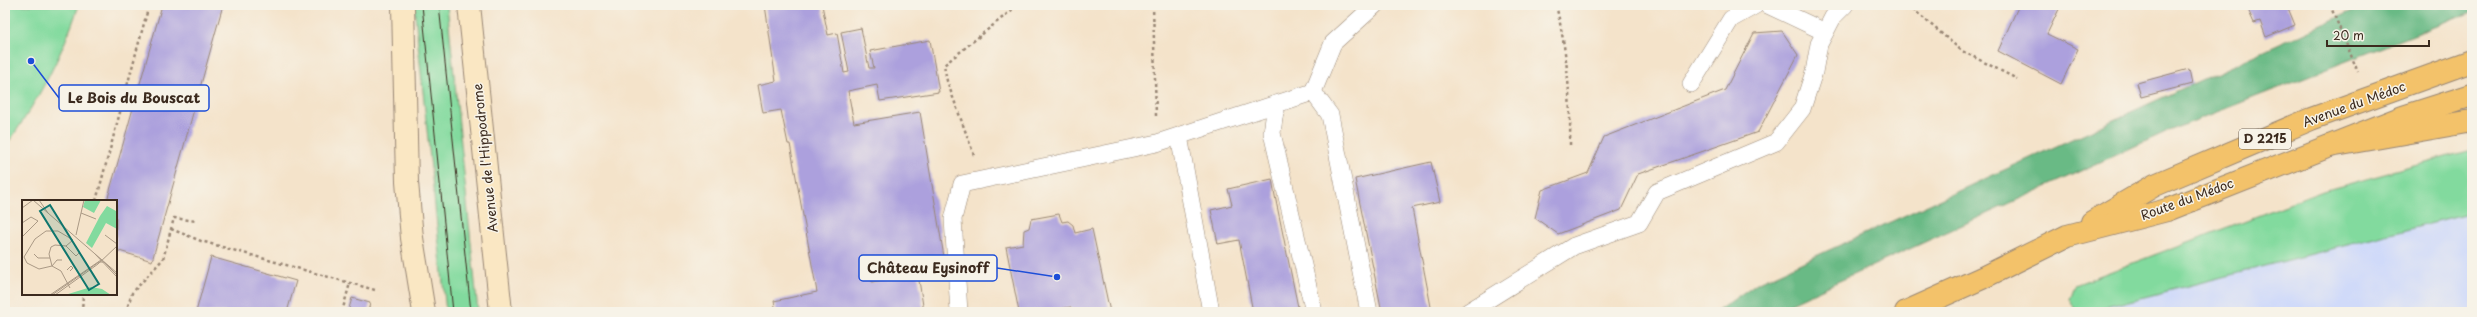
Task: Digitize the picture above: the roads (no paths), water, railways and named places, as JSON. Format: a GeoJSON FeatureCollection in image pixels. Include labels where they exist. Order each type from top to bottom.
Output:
{"type":"FeatureCollection","features":[{"type":"Feature","properties":{"kind":"main road","name":"Avenue du Médoc"},"geometry":{"type":"LineString","coordinates":[[2067,236],[2155,185],[2311,119],[2472,61]]}},
{"type":"Feature","properties":{"kind":"main road","name":"Route du Médoc"},"geometry":{"type":"LineString","coordinates":[[1906,312],[1982,278],[2067,236],[2166,210],[2403,117],[2472,95]]}},
{"type":"Feature","properties":{"kind":"main road"},"geometry":{"type":"LineString","coordinates":[[2330,146],[2472,121]]}},
{"type":"Feature","properties":{"kind":"street"},"geometry":{"type":"LineString","coordinates":[[403,5],[407,182],[412,238],[424,312]]}},
{"type":"Feature","properties":{"kind":"street","name":"Avenue de l'Hippodrome"},"geometry":{"type":"LineString","coordinates":[[469,5],[500,312]]}},
{"type":"Feature","properties":{"kind":"lane"},"geometry":{"type":"LineString","coordinates":[[1313,92],[1332,43],[1375,5]]}},
{"type":"Feature","properties":{"kind":"lane"},"geometry":{"type":"LineString","coordinates":[[1691,84],[1731,19],[1756,5]]}},
{"type":"Feature","properties":{"kind":"lane"},"geometry":{"type":"LineString","coordinates":[[1768,5],[1825,32]]}},
{"type":"Feature","properties":{"kind":"lane"},"geometry":{"type":"LineString","coordinates":[[1468,312],[1574,246],[1640,223],[1657,192],[1776,142],[1802,109],[1814,72],[1819,44],[1833,17],[1845,5]]}},
{"type":"Feature","properties":{"kind":"lane"},"geometry":{"type":"LineString","coordinates":[[959,312],[953,219],[962,184],[1157,143],[1313,92]]}},
{"type":"Feature","properties":{"kind":"lane"},"geometry":{"type":"LineString","coordinates":[[1313,92],[1330,115],[1369,312]]}},
{"type":"Feature","properties":{"kind":"lane"},"geometry":{"type":"LineString","coordinates":[[1276,104],[1272,134],[1314,312]]}},
{"type":"Feature","properties":{"kind":"lane"},"geometry":{"type":"LineString","coordinates":[[1179,136],[1211,312]]}},
{"type":"Feature","properties":{"kind":"tram line"},"geometry":{"type":"LineString","coordinates":[[422,5],[453,312]]}},
{"type":"Feature","properties":{"kind":"tram line"},"geometry":{"type":"LineString","coordinates":[[439,5],[471,312]]}},
{"type":"Feature","properties":{"kind":"place","name":"Le Bois du Bouscat"},"geometry":{"type":"Point","coordinates":[31,61]}},
{"type":"Feature","properties":{"kind":"place","name":"Château Eysinoff"},"geometry":{"type":"Point","coordinates":[1057,277]}}]}
